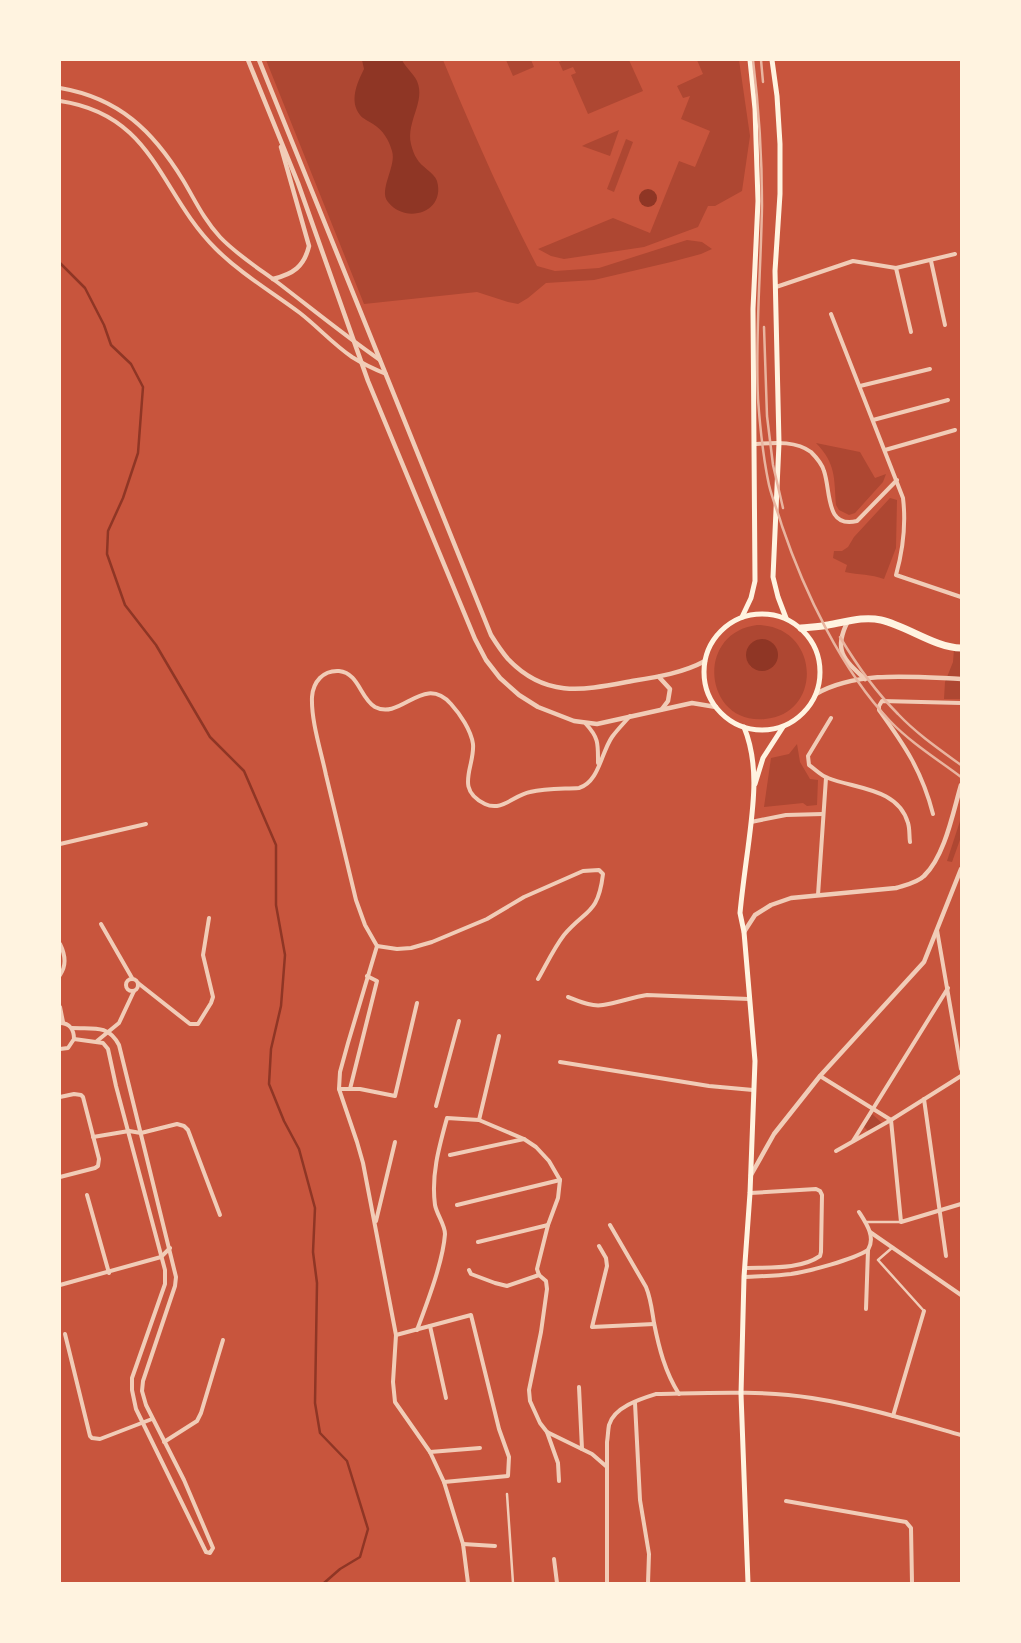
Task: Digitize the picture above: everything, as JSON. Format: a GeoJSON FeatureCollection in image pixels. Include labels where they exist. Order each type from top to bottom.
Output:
{"type":"FeatureCollection","features":[{"type":"Feature","properties":{"kind":"highway"},"geometry":{"type":"LineString","coordinates":[[801,628],[865,619],[880,620],[907,628],[934,642],[961,648]]}},
{"type":"Feature","properties":{"kind":"main road"},"geometry":{"type":"LineString","coordinates":[[742,617],[751,598],[755,581],[753,309],[758,201],[755,118],[750,60]]}},
{"type":"Feature","properties":{"kind":"main road"},"geometry":{"type":"LineString","coordinates":[[772,60],[777,96],[780,144],[776,287],[779,443],[773,577],[786,618]]}},
{"type":"Feature","properties":{"kind":"main road"},"geometry":{"type":"LineString","coordinates":[[764,613],[786,618],[801,628],[812,642],[819,658],[820,676],[816,694],[804,713],[784,726],[764,730],[744,727],[728,719],[716,707],[706,685],[705,661],[710,647],[718,634],[729,624],[742,617],[764,613]]}},
{"type":"Feature","properties":{"kind":"main road"},"geometry":{"type":"LineString","coordinates":[[754,787],[763,758],[784,726]]}},
{"type":"Feature","properties":{"kind":"main road"},"geometry":{"type":"LineString","coordinates":[[744,727],[752,756],[754,787],[740,913],[744,932],[755,1052],[751,1175],[744,1277],[741,1394],[748,1583]]}},
{"type":"Feature","properties":{"kind":"street"},"geometry":{"type":"LineString","coordinates":[[248,60],[298,184],[362,362],[471,629],[486,660],[500,678],[519,695],[538,707],[560,717],[586,724],[597,724],[692,703],[716,707]]}},
{"type":"Feature","properties":{"kind":"street"},"geometry":{"type":"LineString","coordinates":[[258,60],[491,635],[507,658],[523,673],[540,682],[562,689],[592,689],[659,677],[688,669],[705,661]]}},
{"type":"Feature","properties":{"kind":"street"},"geometry":{"type":"LineString","coordinates":[[60,88],[92,95],[111,104],[147,131],[165,153],[198,209],[217,233],[273,279],[380,360]]}},
{"type":"Feature","properties":{"kind":"street"},"geometry":{"type":"LineString","coordinates":[[60,101],[87,108],[122,126],[143,146],[156,163],[188,217],[216,250],[300,313],[351,356],[386,374]]}},
{"type":"Feature","properties":{"kind":"street"},"geometry":{"type":"LineString","coordinates":[[273,279],[286,276],[300,266],[310,246],[276,128]]}},
{"type":"Feature","properties":{"kind":"street"},"geometry":{"type":"LineString","coordinates":[[776,287],[853,261],[896,268],[955,254]]}},
{"type":"Feature","properties":{"kind":"street"},"geometry":{"type":"LineString","coordinates":[[931,261],[945,325]]}},
{"type":"Feature","properties":{"kind":"street"},"geometry":{"type":"LineString","coordinates":[[896,268],[910,332]]}},
{"type":"Feature","properties":{"kind":"street"},"geometry":{"type":"LineString","coordinates":[[831,314],[903,498],[905,510],[902,556],[896,575],[961,597]]}},
{"type":"Feature","properties":{"kind":"street"},"geometry":{"type":"LineString","coordinates":[[860,386],[930,369]]}},
{"type":"Feature","properties":{"kind":"street"},"geometry":{"type":"LineString","coordinates":[[873,420],[948,400]]}},
{"type":"Feature","properties":{"kind":"street"},"geometry":{"type":"LineString","coordinates":[[885,450],[955,430]]}},
{"type":"Feature","properties":{"kind":"street"},"geometry":{"type":"LineString","coordinates":[[754,444],[779,443],[796,446],[810,452],[819,461],[824,471],[832,508],[835,516],[841,522],[857,521],[897,480]]}},
{"type":"Feature","properties":{"kind":"street"},"geometry":{"type":"LineString","coordinates":[[848,621],[842,632],[840,650],[844,658],[865,679]]}},
{"type":"Feature","properties":{"kind":"street"},"geometry":{"type":"LineString","coordinates":[[468,1583],[463,1544],[444,1482],[430,1452],[395,1402],[393,1382],[396,1335],[357,1142],[339,1089],[340,1072],[377,946],[365,924],[356,900],[319,743],[312,696],[314,686],[319,678],[325,673],[341,671],[353,679],[369,702],[376,707],[390,709],[418,695],[428,693],[444,698],[458,714],[471,736],[473,746],[468,787],[472,795],[487,805],[495,807],[504,805],[528,792],[586,786],[591,781],[612,737],[630,716]]}},
{"type":"Feature","properties":{"kind":"street"},"geometry":{"type":"LineString","coordinates":[[659,677],[670,689],[668,701],[662,709]]}},
{"type":"Feature","properties":{"kind":"street"},"geometry":{"type":"LineString","coordinates":[[816,694],[843,682],[865,679],[915,677],[961,679]]}},
{"type":"Feature","properties":{"kind":"street"},"geometry":{"type":"LineString","coordinates":[[933,814],[921,775],[909,752],[879,710],[879,706],[882,701],[961,703]]}},
{"type":"Feature","properties":{"kind":"street"},"geometry":{"type":"LineString","coordinates":[[831,718],[808,756],[809,765],[826,778],[865,788],[896,802],[908,824],[910,842]]}},
{"type":"Feature","properties":{"kind":"street"},"geometry":{"type":"LineString","coordinates":[[586,724],[598,741],[598,765]]}},
{"type":"Feature","properties":{"kind":"street"},"geometry":{"type":"LineString","coordinates":[[818,895],[826,778]]}},
{"type":"Feature","properties":{"kind":"street"},"geometry":{"type":"LineString","coordinates":[[744,932],[755,914],[771,905],[791,898],[896,888],[912,883],[924,876],[933,865],[944,843],[961,785]]}},
{"type":"Feature","properties":{"kind":"street"},"geometry":{"type":"LineString","coordinates":[[751,822],[786,815],[823,814]]}},
{"type":"Feature","properties":{"kind":"street"},"geometry":{"type":"LineString","coordinates":[[60,844],[146,824]]}},
{"type":"Feature","properties":{"kind":"street"},"geometry":{"type":"LineString","coordinates":[[751,1175],[774,1134],[820,1076],[924,962],[961,869]]}},
{"type":"Feature","properties":{"kind":"street"},"geometry":{"type":"LineString","coordinates":[[377,946],[397,949],[411,948],[432,942],[487,920],[524,897],[583,871],[599,870],[602,874],[602,880],[598,900],[594,907],[563,936],[538,979]]}},
{"type":"Feature","properties":{"kind":"street"},"geometry":{"type":"LineString","coordinates":[[101,924],[132,978],[137,980],[138,983],[190,1024],[198,1024],[213,997],[203,955],[209,918]]}},
{"type":"Feature","properties":{"kind":"street"},"geometry":{"type":"LineString","coordinates":[[936,930],[948,988],[961,1069]]}},
{"type":"Feature","properties":{"kind":"street"},"geometry":{"type":"LineString","coordinates":[[60,944],[65,962],[60,975]]}},
{"type":"Feature","properties":{"kind":"street"},"geometry":{"type":"LineString","coordinates":[[350,1089],[377,981],[367,976]]}},
{"type":"Feature","properties":{"kind":"street"},"geometry":{"type":"LineString","coordinates":[[132,978],[127,980],[125,986],[129,990],[134,990]]}},
{"type":"Feature","properties":{"kind":"street"},"geometry":{"type":"LineString","coordinates":[[97,1041],[120,1023],[134,990],[137,989],[138,983]]}},
{"type":"Feature","properties":{"kind":"street"},"geometry":{"type":"LineString","coordinates":[[853,1141],[948,988]]}},
{"type":"Feature","properties":{"kind":"street"},"geometry":{"type":"LineString","coordinates":[[568,997],[586,1004],[603,1006],[647,995],[749,999]]}},
{"type":"Feature","properties":{"kind":"street"},"geometry":{"type":"LineString","coordinates":[[339,1089],[360,1089],[395,1096],[417,1003]]}},
{"type":"Feature","properties":{"kind":"street"},"geometry":{"type":"LineString","coordinates":[[60,1007],[61,1023],[72,1028],[108,1032],[114,1036],[119,1045],[175,1269],[175,1286],[143,1381],[142,1391],[152,1419],[178,1467],[213,1548],[210,1553],[206,1552],[133,1401],[132,1378],[166,1277],[108,1049],[103,1043],[97,1041],[74,1039]]}},
{"type":"Feature","properties":{"kind":"street"},"geometry":{"type":"LineString","coordinates":[[436,1106],[459,1021]]}},
{"type":"Feature","properties":{"kind":"street"},"geometry":{"type":"LineString","coordinates":[[60,1049],[68,1048],[74,1039],[72,1028]]}},
{"type":"Feature","properties":{"kind":"street"},"geometry":{"type":"LineString","coordinates":[[479,1120],[498,1036]]}},
{"type":"Feature","properties":{"kind":"street"},"geometry":{"type":"LineString","coordinates":[[560,1062],[708,1086],[753,1090]]}},
{"type":"Feature","properties":{"kind":"street"},"geometry":{"type":"LineString","coordinates":[[820,1076],[891,1120]]}},
{"type":"Feature","properties":{"kind":"street"},"geometry":{"type":"LineString","coordinates":[[836,1152],[961,1076]]}},
{"type":"Feature","properties":{"kind":"street"},"geometry":{"type":"LineString","coordinates":[[60,1097],[74,1094],[81,1095],[99,1159],[98,1166],[95,1168],[60,1177]]}},
{"type":"Feature","properties":{"kind":"street"},"geometry":{"type":"LineString","coordinates":[[924,1100],[946,1256]]}},
{"type":"Feature","properties":{"kind":"street"},"geometry":{"type":"LineString","coordinates":[[417,1330],[434,1279],[445,1232],[436,1207],[435,1195],[436,1158],[446,1118],[479,1120],[524,1139],[536,1147],[549,1161],[560,1180],[558,1198],[548,1225],[537,1268],[539,1275],[546,1281],[547,1289],[541,1332],[529,1390],[534,1412],[547,1432],[558,1462],[559,1481]]}},
{"type":"Feature","properties":{"kind":"street"},"geometry":{"type":"LineString","coordinates":[[891,1120],[901,1222]]}},
{"type":"Feature","properties":{"kind":"street"},"geometry":{"type":"LineString","coordinates":[[93,1137],[129,1132],[141,1133],[177,1124],[184,1126],[188,1130],[220,1215]]}},
{"type":"Feature","properties":{"kind":"street"},"geometry":{"type":"LineString","coordinates":[[450,1155],[524,1139]]}},
{"type":"Feature","properties":{"kind":"street"},"geometry":{"type":"LineString","coordinates":[[375,1224],[395,1142]]}},
{"type":"Feature","properties":{"kind":"street"},"geometry":{"type":"LineString","coordinates":[[458,1205],[560,1180]]}},
{"type":"Feature","properties":{"kind":"street"},"geometry":{"type":"LineString","coordinates":[[745,1268],[801,1264],[817,1258],[821,1252],[822,1195],[820,1191],[816,1189],[750,1193]]}},
{"type":"Feature","properties":{"kind":"street"},"geometry":{"type":"LineString","coordinates":[[87,1194],[109,1273]]}},
{"type":"Feature","properties":{"kind":"street"},"geometry":{"type":"LineString","coordinates":[[865,1222],[901,1222],[961,1204]]}},
{"type":"Feature","properties":{"kind":"street"},"geometry":{"type":"LineString","coordinates":[[859,1212],[870,1232],[872,1240],[868,1250],[866,1309]]}},
{"type":"Feature","properties":{"kind":"street"},"geometry":{"type":"LineString","coordinates":[[478,1242],[548,1225]]}},
{"type":"Feature","properties":{"kind":"street"},"geometry":{"type":"LineString","coordinates":[[610,1225],[646,1287],[665,1369],[678,1394]]}},
{"type":"Feature","properties":{"kind":"street"},"geometry":{"type":"LineString","coordinates":[[870,1232],[961,1295]]}},
{"type":"Feature","properties":{"kind":"street"},"geometry":{"type":"LineString","coordinates":[[599,1246],[606,1258],[607,1266],[592,1326],[654,1324]]}},
{"type":"Feature","properties":{"kind":"street"},"geometry":{"type":"LineString","coordinates":[[893,1247],[878,1260],[924,1311],[893,1416]]}},
{"type":"Feature","properties":{"kind":"street"},"geometry":{"type":"LineString","coordinates":[[60,1285],[109,1273],[161,1256],[170,1248]]}},
{"type":"Feature","properties":{"kind":"street"},"geometry":{"type":"LineString","coordinates":[[744,1277],[791,1274],[843,1260],[868,1250]]}},
{"type":"Feature","properties":{"kind":"street"},"geometry":{"type":"LineString","coordinates":[[470,1270],[471,1274],[507,1286],[539,1275]]}},
{"type":"Feature","properties":{"kind":"street"},"geometry":{"type":"LineString","coordinates":[[396,1335],[471,1315],[499,1429],[509,1457],[508,1476],[444,1482]]}},
{"type":"Feature","properties":{"kind":"street"},"geometry":{"type":"LineString","coordinates":[[430,1326],[446,1398]]}},
{"type":"Feature","properties":{"kind":"street"},"geometry":{"type":"LineString","coordinates":[[65,1334],[92,1438],[100,1439],[152,1419]]}},
{"type":"Feature","properties":{"kind":"street"},"geometry":{"type":"LineString","coordinates":[[164,1442],[197,1421],[223,1340]]}},
{"type":"Feature","properties":{"kind":"street"},"geometry":{"type":"LineString","coordinates":[[579,1386],[582,1449]]}},
{"type":"Feature","properties":{"kind":"street"},"geometry":{"type":"LineString","coordinates":[[606,1583],[607,1442],[610,1424],[616,1415],[634,1402],[656,1394],[741,1394],[810,1398],[858,1406],[961,1435]]}},
{"type":"Feature","properties":{"kind":"street"},"geometry":{"type":"LineString","coordinates":[[634,1402],[640,1500],[649,1554],[648,1583]]}},
{"type":"Feature","properties":{"kind":"street"},"geometry":{"type":"LineString","coordinates":[[547,1432],[592,1454],[607,1467]]}},
{"type":"Feature","properties":{"kind":"street"},"geometry":{"type":"LineString","coordinates":[[430,1452],[480,1448]]}},
{"type":"Feature","properties":{"kind":"street"},"geometry":{"type":"LineString","coordinates":[[166,1470],[178,1467]]}},
{"type":"Feature","properties":{"kind":"street"},"geometry":{"type":"LineString","coordinates":[[174,1485],[184,1480]]}},
{"type":"Feature","properties":{"kind":"street"},"geometry":{"type":"LineString","coordinates":[[507,1494],[513,1583]]}},
{"type":"Feature","properties":{"kind":"street"},"geometry":{"type":"LineString","coordinates":[[786,1500],[906,1522],[911,1528],[912,1583]]}},
{"type":"Feature","properties":{"kind":"street"},"geometry":{"type":"LineString","coordinates":[[463,1544],[494,1546]]}},
{"type":"Feature","properties":{"kind":"street"},"geometry":{"type":"LineString","coordinates":[[554,1559],[557,1583]]}},
{"type":"Feature","properties":{"kind":"shaded area"},"geometry":{"type":"Polygon","coordinates":[[[266,60],[443,60],[488,164],[537,266],[555,271],[599,268],[687,240],[702,242],[712,249],[671,262],[594,280],[546,283],[518,304],[477,292],[364,304],[266,60]]]}},
{"type":"Feature","properties":{"kind":"shaded area"},"geometry":{"type":"Polygon","coordinates":[[[362,60],[402,60],[417,81],[419,96],[411,127],[411,144],[419,162],[437,181],[438,192],[436,201],[423,212],[405,213],[396,209],[388,202],[385,191],[393,157],[391,147],[380,129],[360,115],[355,104],[355,92],[364,69],[362,60]]]}},
{"type":"Feature","properties":{"kind":"shaded area"},"geometry":{"type":"Polygon","coordinates":[[[506,60],[531,60],[534,67],[513,76],[506,60]]]}},
{"type":"Feature","properties":{"kind":"shaded area"},"geometry":{"type":"Polygon","coordinates":[[[564,60],[629,60],[643,91],[588,114],[571,75],[576,73],[573,67],[563,71],[559,62],[564,60]]]}},
{"type":"Feature","properties":{"kind":"shaded area"},"geometry":{"type":"Polygon","coordinates":[[[697,60],[739,60],[750,136],[742,191],[715,206],[708,206],[698,227],[644,247],[564,259],[551,256],[538,249],[613,218],[650,233],[679,161],[695,167],[710,131],[681,119],[690,96],[683,98],[677,86],[703,74],[697,60]]]}},
{"type":"Feature","properties":{"kind":"shaded area"},"geometry":{"type":"Polygon","coordinates":[[[619,130],[610,156],[582,146],[586,144],[619,130]]]}},
{"type":"Feature","properties":{"kind":"shaded area"},"geometry":{"type":"Polygon","coordinates":[[[626,139],[633,142],[614,192],[607,189],[626,139]]]}},
{"type":"Feature","properties":{"kind":"shaded area"},"geometry":{"type":"Polygon","coordinates":[[[648,189],[656,194],[657,198],[652,206],[648,207],[640,202],[639,198],[644,190],[648,189]]]}},
{"type":"Feature","properties":{"kind":"shaded area"},"geometry":{"type":"Polygon","coordinates":[[[816,443],[860,452],[875,478],[886,474],[883,482],[855,513],[849,515],[839,510],[836,505],[831,464],[816,443]]]}},
{"type":"Feature","properties":{"kind":"shaded area"},"geometry":{"type":"Polygon","coordinates":[[[890,498],[897,500],[896,548],[884,579],[845,572],[847,565],[833,558],[834,551],[842,551],[848,547],[854,537],[890,498]]]}},
{"type":"Feature","properties":{"kind":"shaded area"},"geometry":{"type":"Polygon","coordinates":[[[757,625],[778,629],[793,639],[803,653],[807,670],[805,687],[798,702],[784,714],[765,719],[745,717],[729,708],[719,694],[715,677],[716,660],[723,644],[737,632],[757,625]],[[759,639],[752,645],[746,655],[751,667],[775,664],[777,650],[772,643],[759,639]]]}},
{"type":"Feature","properties":{"kind":"shaded area"},"geometry":{"type":"Polygon","coordinates":[[[762,639],[768,640],[773,644],[777,649],[777,661],[773,666],[768,670],[762,671],[756,670],[751,666],[747,661],[746,655],[747,649],[751,644],[756,640],[762,639]]]}},
{"type":"Feature","properties":{"kind":"shaded area"},"geometry":{"type":"Polygon","coordinates":[[[961,647],[961,699],[944,699],[945,682],[953,662],[954,649],[961,647]]]}},
{"type":"Feature","properties":{"kind":"shaded area"},"geometry":{"type":"Polygon","coordinates":[[[797,744],[800,762],[810,779],[818,780],[817,805],[807,806],[803,803],[764,807],[771,758],[789,754],[797,744]]]}},
{"type":"Feature","properties":{"kind":"shaded area"},"geometry":{"type":"Polygon","coordinates":[[[961,818],[961,837],[952,862],[947,861],[961,818]]]}},
{"type":"Feature","properties":{"kind":"shaded area"},"geometry":{"type":"Polygon","coordinates":[[[872,1114],[882,1123],[868,1131],[864,1127],[872,1114]]]}},
{"type":"Feature","properties":{"kind":"waterway"},"geometry":{"type":"LineString","coordinates":[[60,263],[85,288],[104,325],[111,345],[131,364],[143,387],[138,453],[123,498],[108,531],[107,554],[125,605],[156,645],[210,737],[244,771],[276,845],[276,905],[285,955],[281,1006],[271,1049],[269,1084],[284,1121],[299,1149],[315,1208],[313,1252],[317,1283],[315,1403],[320,1433],[347,1461],[368,1529],[360,1557],[340,1569],[324,1583]]}},
{"type":"Feature","properties":{"kind":"railway"},"geometry":{"type":"LineString","coordinates":[[753,60],[760,133],[762,187],[757,350],[758,399],[763,453],[770,490],[801,577],[826,629],[856,679],[872,701],[898,729],[915,744],[961,777]]}},
{"type":"Feature","properties":{"kind":"railway"},"geometry":{"type":"LineString","coordinates":[[761,60],[763,82]]}},
{"type":"Feature","properties":{"kind":"railway"},"geometry":{"type":"LineString","coordinates":[[764,327],[767,416],[773,465],[783,508]]}},
{"type":"Feature","properties":{"kind":"railway"},"geometry":{"type":"LineString","coordinates":[[840,637],[867,677],[905,721],[920,735],[961,765]]}}]}
